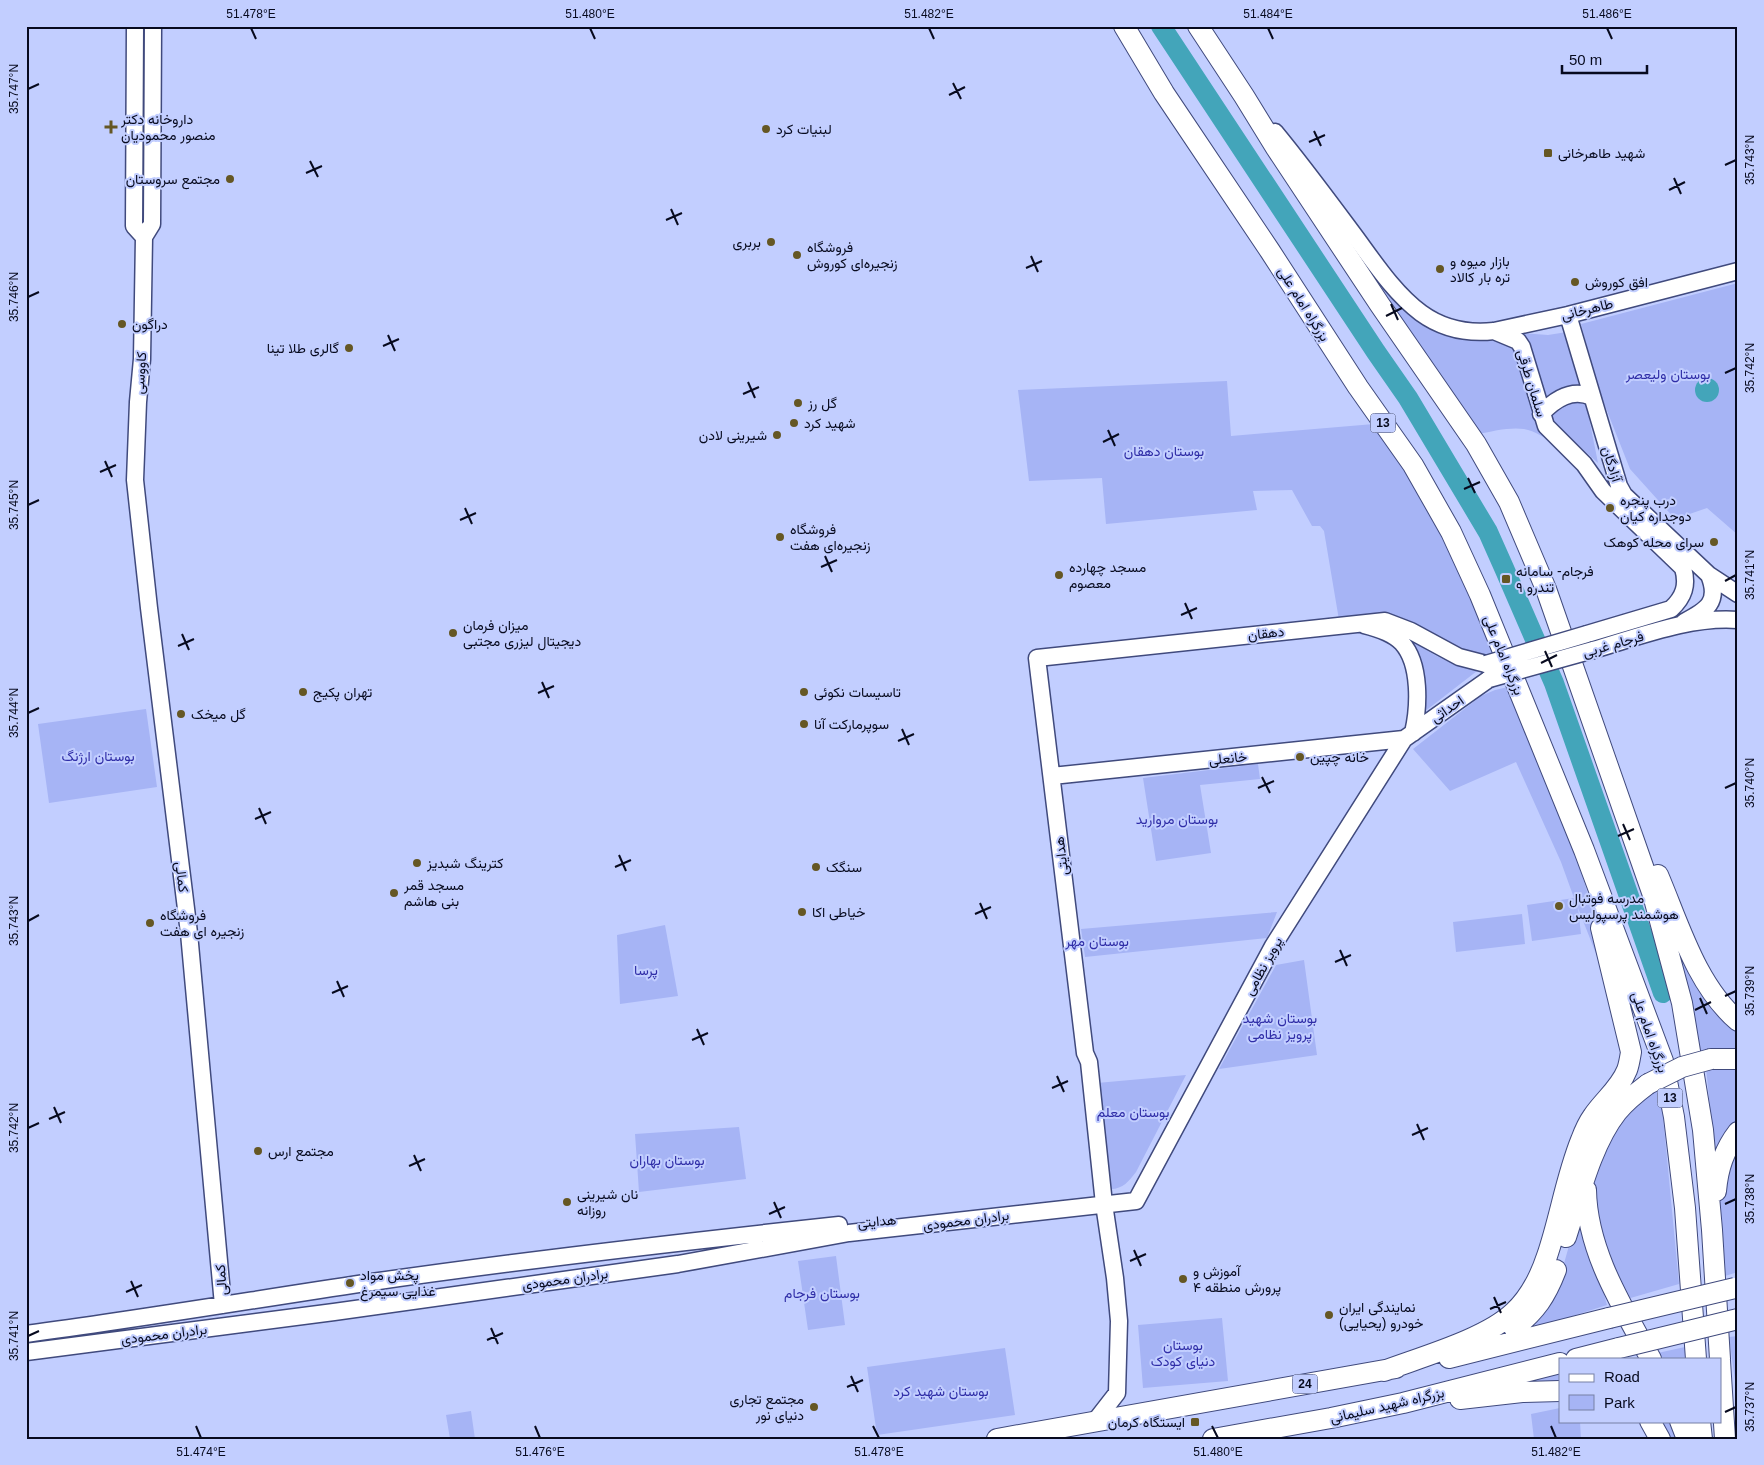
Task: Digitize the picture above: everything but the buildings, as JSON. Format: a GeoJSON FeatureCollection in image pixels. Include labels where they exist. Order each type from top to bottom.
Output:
{"type":"FeatureCollection","features":[{"type":"Feature","properties":{"kind":"highway","name":"بزرگراه امام علی"},"geometry":{"type":"LineString","coordinates":[[1124,26],[1164,93],[1358,387],[1413,465],[1451,532],[1480,595],[1584,850],[1662,1061],[1674,1118],[1685,1208],[1696,1358]]}},
{"type":"Feature","properties":{"kind":"highway","name":"13"},"geometry":{"type":"LineString","coordinates":[[1198,26],[1380,305],[1476,444],[1509,502],[1546,590],[1653,895],[1682,1003],[1703,1130],[1712,1230],[1720,1358]]}},
{"type":"Feature","properties":{"kind":"highway"},"geometry":{"type":"LineString","coordinates":[[1616,787],[1653,862],[1701,975],[1723,1008],[1738,1021]]}},
{"type":"Feature","properties":{"kind":"highway"},"geometry":{"type":"LineString","coordinates":[[1384,1371],[1454,1345],[1487,1330],[1515,1311],[1529,1294],[1547,1257],[1574,1157],[1582,1136],[1593,1116],[1618,1085],[1627,1070],[1631,1052],[1584,850]]}},
{"type":"Feature","properties":{"kind":"highway"},"geometry":{"type":"LineString","coordinates":[[1438,1360],[1498,1337],[1524,1320],[1537,1308],[1545,1296],[1556,1268],[1585,1178],[1601,1139],[1616,1114],[1629,1098],[1648,1084],[1682,1067],[1711,1059],[1738,1059]]}},
{"type":"Feature","properties":{"kind":"highway"},"geometry":{"type":"LineString","coordinates":[[1712,1230],[1719,1169],[1728,1145],[1738,1132]]}},
{"type":"Feature","properties":{"kind":"highway"},"geometry":{"type":"LineString","coordinates":[[1585,1178],[1588,1216],[1596,1246],[1616,1295],[1650,1358]]}},
{"type":"Feature","properties":{"kind":"highway","name":"24"},"geometry":{"type":"LineString","coordinates":[[997,1439],[1438,1360],[1737,1287]]}},
{"type":"Feature","properties":{"kind":"highway"},"geometry":{"type":"LineString","coordinates":[[1580,1358],[1738,1319]]}},
{"type":"Feature","properties":{"kind":"highway","name":"بزرگراه شهید سلیمانی"},"geometry":{"type":"LineString","coordinates":[[1213,1439],[1403,1403],[1559,1363]]}},
{"type":"Feature","properties":{"kind":"highway"},"geometry":{"type":"LineString","coordinates":[[1403,1403],[1437,1402],[1522,1392],[1559,1391]]}},
{"type":"Feature","properties":{"kind":"highway","name":"13"},"geometry":{"type":"LineString","coordinates":[[1722,1392],[1725,1439]]}},
{"type":"Feature","properties":{"kind":"highway"},"geometry":{"type":"LineString","coordinates":[[1651,1422],[1660,1439]]}},
{"type":"Feature","properties":{"kind":"highway"},"geometry":{"type":"LineString","coordinates":[[1680,1422],[1687,1439]]}},
{"type":"Feature","properties":{"kind":"highway"},"geometry":{"type":"LineString","coordinates":[[1700,1422],[1702,1439]]}},
{"type":"Feature","properties":{"kind":"main road","name":"کاووسی"},"geometry":{"type":"LineString","coordinates":[[135,26],[134,226],[144,237]]}},
{"type":"Feature","properties":{"kind":"main road","name":"کاووسی"},"geometry":{"type":"LineString","coordinates":[[135,480],[138,402],[142,359],[144,237],[152,224],[153,26]]}},
{"type":"Feature","properties":{"kind":"main road"},"geometry":{"type":"LineString","coordinates":[[135,88],[153,87]]}},
{"type":"Feature","properties":{"kind":"main road","name":"سلمان طرقی"},"geometry":{"type":"LineString","coordinates":[[1244,96],[1292,153],[1402,296],[1421,313],[1444,326],[1456,330],[1494,331],[1518,341],[1527,357],[1541,414],[1546,426],[1584,464],[1603,492],[1683,568],[1686,579],[1685,588],[1679,601]]}},
{"type":"Feature","properties":{"kind":"main road","name":"طاهرخانی"},"geometry":{"type":"LineString","coordinates":[[1494,331],[1738,271]]}},
{"type":"Feature","properties":{"kind":"main road","name":"آزادگان"},"geometry":{"type":"LineString","coordinates":[[1568,314],[1615,477],[1624,495],[1709,575],[1738,594]]}},
{"type":"Feature","properties":{"kind":"main road"},"geometry":{"type":"LineString","coordinates":[[1541,414],[1552,403],[1564,396],[1583,393],[1592,396]]}},
{"type":"Feature","properties":{"kind":"main road","name":"کمالی"},"geometry":{"type":"LineString","coordinates":[[135,480],[189,933],[223,1305]]}},
{"type":"Feature","properties":{"kind":"main road"},"geometry":{"type":"LineString","coordinates":[[1677,626],[1706,608],[1713,598],[1714,588],[1709,575]]}},
{"type":"Feature","properties":{"kind":"main road","name":"فرجام غربی"},"geometry":{"type":"LineString","coordinates":[[1590,642],[1671,609],[1679,601]]}},
{"type":"Feature","properties":{"kind":"main road","name":"فرجام غربی"},"geometry":{"type":"LineString","coordinates":[[1488,671],[1590,642],[1714,620],[1738,620]]}},
{"type":"Feature","properties":{"kind":"main road","name":"دهقان"},"geometry":{"type":"LineString","coordinates":[[1037,658],[1385,621],[1396,624],[1488,671]]}},
{"type":"Feature","properties":{"kind":"main road"},"geometry":{"type":"LineString","coordinates":[[1359,623],[1390,635],[1401,642],[1409,652],[1413,662],[1417,689],[1417,716],[1408,736]]}},
{"type":"Feature","properties":{"kind":"main road","name":"هدایتی"},"geometry":{"type":"LineString","coordinates":[[1037,658],[1085,1054],[1089,1062],[1119,1321],[1117,1393],[1096,1420]]}},
{"type":"Feature","properties":{"kind":"main road","name":"احداثی"},"geometry":{"type":"LineString","coordinates":[[1408,736],[1488,671]]}},
{"type":"Feature","properties":{"kind":"main road","name":"خانعلی"},"geometry":{"type":"LineString","coordinates":[[1052,776],[1408,736]]}},
{"type":"Feature","properties":{"kind":"main road","name":"پرویز نظامی"},"geometry":{"type":"LineString","coordinates":[[1136,1201],[1273,946],[1408,736]]}},
{"type":"Feature","properties":{"kind":"main road","name":"هدایتی"},"geometry":{"type":"LineString","coordinates":[[849,1229],[1084,1198],[1095,1184],[1080,1062],[1085,1054]]}},
{"type":"Feature","properties":{"kind":"main road","name":"برادران محمودی"},"geometry":{"type":"LineString","coordinates":[[26,1334],[332,1288],[666,1244],[979,1220],[1136,1201]]}},
{"type":"Feature","properties":{"kind":"main road","name":"برادران محمودی"},"geometry":{"type":"LineString","coordinates":[[26,1352],[334,1312],[678,1264],[849,1229]]}},
{"type":"Feature","properties":{"kind":"main road"},"geometry":{"type":"LineString","coordinates":[[186,1311],[202,1304],[211,1296],[220,1278]]}},
{"type":"Feature","properties":{"kind":"main road"},"geometry":{"type":"LineString","coordinates":[[332,1288],[334,1312]]}},
{"type":"Feature","properties":{"kind":"green space"},"geometry":{"type":"Polygon","coordinates":[[[1319,199],[1411,313],[1511,340],[1554,443],[1524,429],[1507,429],[1479,434],[1319,199]]]}},
{"type":"Feature","properties":{"kind":"green space","name":"بوستان ولیعصر"},"geometry":{"type":"Polygon","coordinates":[[[1738,283],[1738,535],[1707,508],[1675,519],[1630,469],[1598,388],[1581,324],[1738,283]]]}},
{"type":"Feature","properties":{"kind":"green space"},"geometry":{"type":"Polygon","coordinates":[[[1509,332],[1548,335],[1567,332],[1579,385],[1570,386],[1543,399],[1509,332]]]}},
{"type":"Feature","properties":{"kind":"green space","name":"بوستان دهقان"},"geometry":{"type":"Polygon","coordinates":[[[1227,381],[1231,436],[1374,424],[1402,465],[1445,539],[1494,654],[1481,657],[1339,620],[1324,531],[1320,526],[1312,526],[1292,490],[1253,491],[1257,510],[1106,524],[1102,478],[1029,481],[1018,390],[1227,381]]]}},
{"type":"Feature","properties":{"kind":"green space"},"geometry":{"type":"Polygon","coordinates":[[[1576,402],[1586,403],[1598,463],[1549,419],[1561,407],[1576,402]]]}},
{"type":"Feature","properties":{"kind":"green space"},"geometry":{"type":"Polygon","coordinates":[[[1401,633],[1437,656],[1477,671],[1424,712],[1425,700],[1401,633]]]}},
{"type":"Feature","properties":{"kind":"green space"},"geometry":{"type":"Polygon","coordinates":[[[1508,687],[1581,872],[1615,1002],[1578,908],[1581,934],[1532,941],[1527,905],[1574,898],[1561,862],[1516,762],[1450,791],[1413,749],[1481,696],[1508,687]]]}},
{"type":"Feature","properties":{"kind":"green space","name":"بوستان ارژنگ"},"geometry":{"type":"Polygon","coordinates":[[[146,709],[157,787],[49,803],[38,724],[146,709]]]}},
{"type":"Feature","properties":{"kind":"green space","name":"بوستان مروارید"},"geometry":{"type":"Polygon","coordinates":[[[1258,764],[1260,779],[1200,785],[1211,853],[1156,861],[1143,778],[1258,764]]]}},
{"type":"Feature","properties":{"kind":"green space","name":"بوستان مهر"},"geometry":{"type":"Polygon","coordinates":[[[1277,912],[1267,938],[1085,957],[1081,929],[1277,912]]]}},
{"type":"Feature","properties":{"kind":"green space"},"geometry":{"type":"Polygon","coordinates":[[[1522,914],[1525,944],[1456,952],[1453,922],[1522,914]]]}},
{"type":"Feature","properties":{"kind":"green space","name":"پرسا"},"geometry":{"type":"Polygon","coordinates":[[[665,925],[678,996],[620,1004],[617,935],[665,925]]]}},
{"type":"Feature","properties":{"kind":"green space"},"geometry":{"type":"Polygon","coordinates":[[[1676,942],[1738,1027],[1738,1052],[1701,1056],[1692,1006],[1676,942]]]}},
{"type":"Feature","properties":{"kind":"green space","name":"بوستان شهید پرویز نظامی"},"geometry":{"type":"Polygon","coordinates":[[[1304,960],[1317,1055],[1219,1069],[1276,965],[1304,960]]]}},
{"type":"Feature","properties":{"kind":"green space"},"geometry":{"type":"Polygon","coordinates":[[[1738,1064],[1738,1127],[1714,1170],[1706,1067],[1738,1064]]]}},
{"type":"Feature","properties":{"kind":"green space","name":"بوستان معلم"},"geometry":{"type":"Polygon","coordinates":[[[1186,1075],[1136,1172],[1122,1186],[1111,1189],[1097,1083],[1186,1075]]]}},
{"type":"Feature","properties":{"kind":"green space"},"geometry":{"type":"Polygon","coordinates":[[[1658,1085],[1663,1116],[1679,1284],[1627,1299],[1612,1273],[1592,1193],[1594,1173],[1614,1128],[1658,1085]]]}},
{"type":"Feature","properties":{"kind":"green space","name":"بوستان بهاران"},"geometry":{"type":"Polygon","coordinates":[[[739,1127],[746,1179],[639,1192],[635,1134],[739,1127]]]}},
{"type":"Feature","properties":{"kind":"green space"},"geometry":{"type":"Polygon","coordinates":[[[1738,1139],[1738,1272],[1725,1276],[1719,1190],[1738,1139]]]}},
{"type":"Feature","properties":{"kind":"green space"},"geometry":{"type":"Polygon","coordinates":[[[1582,1200],[1583,1220],[1607,1305],[1508,1337],[1561,1274],[1582,1200]]]}},
{"type":"Feature","properties":{"kind":"green space","name":"بوستان فرجام"},"geometry":{"type":"Polygon","coordinates":[[[836,1256],[845,1325],[808,1330],[798,1261],[836,1256]]]}},
{"type":"Feature","properties":{"kind":"green space","name":"بوستان دنیای کودک"},"geometry":{"type":"Polygon","coordinates":[[[1222,1318],[1228,1381],[1143,1388],[1138,1325],[1222,1318]]]}},
{"type":"Feature","properties":{"kind":"green space"},"geometry":{"type":"Polygon","coordinates":[[[1738,1336],[1738,1402],[1729,1337],[1738,1336]]]}},
{"type":"Feature","properties":{"kind":"green space"},"geometry":{"type":"Polygon","coordinates":[[[1685,1347],[1686,1358],[1655,1358],[1653,1354],[1685,1347]]]}},
{"type":"Feature","properties":{"kind":"green space","name":"بوستان شهید کرد"},"geometry":{"type":"Polygon","coordinates":[[[1005,1348],[1015,1415],[877,1435],[867,1367],[1005,1348]]]}},
{"type":"Feature","properties":{"kind":"green space"},"geometry":{"type":"Polygon","coordinates":[[[1559,1372],[1559,1387],[1499,1384],[1559,1372]]]}},
{"type":"Feature","properties":{"kind":"green space"},"geometry":{"type":"Polygon","coordinates":[[[1559,1408],[1559,1422],[1580,1422],[1581,1439],[1534,1439],[1531,1414],[1559,1408]]]}},
{"type":"Feature","properties":{"kind":"green space"},"geometry":{"type":"Polygon","coordinates":[[[471,1411],[475,1439],[450,1439],[446,1415],[471,1411]]]}},
{"type":"Feature","properties":{"kind":"green space"},"geometry":{"type":"Polygon","coordinates":[[[1656,1422],[1675,1422],[1681,1439],[1665,1439],[1656,1422]]]}},
{"type":"Feature","properties":{"kind":"shaded area"},"geometry":{"type":"Polygon","coordinates":[[[1707,378],[1712,379],[1718,385],[1718,395],[1712,401],[1707,402],[1702,401],[1696,395],[1695,390],[1696,385],[1702,379],[1707,378]]]}},
{"type":"Feature","properties":{"kind":"waterway"},"geometry":{"type":"LineString","coordinates":[[1161,26],[1408,398],[1488,532],[1554,683],[1663,993]]}},
{"type":"Feature","properties":{"kind":"place","name":"داروخانه دکتر منصور محمودیان"},"geometry":{"type":"Point","coordinates":[111,127]}},
{"type":"Feature","properties":{"kind":"place","name":"لبنیات کرد"},"geometry":{"type":"Point","coordinates":[766,129]}},
{"type":"Feature","properties":{"kind":"place","name":"شهید طاهرخانی"},"geometry":{"type":"Point","coordinates":[1548,153]}},
{"type":"Feature","properties":{"kind":"place","name":"مجتمع سروستان"},"geometry":{"type":"Point","coordinates":[230,179]}},
{"type":"Feature","properties":{"kind":"place","name":"بربری"},"geometry":{"type":"Point","coordinates":[771,242]}},
{"type":"Feature","properties":{"kind":"place","name":"فروشگاه زنجیره‌ای کوروش"},"geometry":{"type":"Point","coordinates":[797,255]}},
{"type":"Feature","properties":{"kind":"place","name":"بازار میوه و تره بار کالاد"},"geometry":{"type":"Point","coordinates":[1440,269]}},
{"type":"Feature","properties":{"kind":"place","name":"افق کوروش"},"geometry":{"type":"Point","coordinates":[1575,282]}},
{"type":"Feature","properties":{"kind":"place","name":"دراگون"},"geometry":{"type":"Point","coordinates":[122,324]}},
{"type":"Feature","properties":{"kind":"place","name":"گالری طلا تینا"},"geometry":{"type":"Point","coordinates":[349,348]}},
{"type":"Feature","properties":{"kind":"place","name":"گل رز"},"geometry":{"type":"Point","coordinates":[798,403]}},
{"type":"Feature","properties":{"kind":"place","name":"شهید کرد"},"geometry":{"type":"Point","coordinates":[794,423]}},
{"type":"Feature","properties":{"kind":"place","name":"شیرینی لادن"},"geometry":{"type":"Point","coordinates":[777,435]}},
{"type":"Feature","properties":{"kind":"place","name":"درب پنجره دوجداره کیان"},"geometry":{"type":"Point","coordinates":[1610,508]}},
{"type":"Feature","properties":{"kind":"place","name":"فروشگاه زنجیره‌ای هفت"},"geometry":{"type":"Point","coordinates":[780,537]}},
{"type":"Feature","properties":{"kind":"place","name":"سرای محله کوهک"},"geometry":{"type":"Point","coordinates":[1714,542]}},
{"type":"Feature","properties":{"kind":"place","name":"مسجد چهارده معصوم"},"geometry":{"type":"Point","coordinates":[1059,575]}},
{"type":"Feature","properties":{"kind":"place","name":"فرجام- سامانه ۹ تندرو"},"geometry":{"type":"Point","coordinates":[1506,579]}},
{"type":"Feature","properties":{"kind":"place","name":"میزان فرمان دیجیتال لیزری مجتبی"},"geometry":{"type":"Point","coordinates":[453,633]}},
{"type":"Feature","properties":{"kind":"place","name":"تهران پکیج"},"geometry":{"type":"Point","coordinates":[303,692]}},
{"type":"Feature","properties":{"kind":"place","name":"تاسیسات نکوئی"},"geometry":{"type":"Point","coordinates":[804,692]}},
{"type":"Feature","properties":{"kind":"place","name":"گل میخک"},"geometry":{"type":"Point","coordinates":[181,714]}},
{"type":"Feature","properties":{"kind":"place","name":"سوپرمارکت آنا"},"geometry":{"type":"Point","coordinates":[804,724]}},
{"type":"Feature","properties":{"kind":"place","name":"خانه چپین"},"geometry":{"type":"Point","coordinates":[1300,757]}},
{"type":"Feature","properties":{"kind":"place","name":"کترینگ شبدیز"},"geometry":{"type":"Point","coordinates":[417,863]}},
{"type":"Feature","properties":{"kind":"place","name":"سنگک"},"geometry":{"type":"Point","coordinates":[816,867]}},
{"type":"Feature","properties":{"kind":"place","name":"مسجد قمر بنی هاشم"},"geometry":{"type":"Point","coordinates":[394,893]}},
{"type":"Feature","properties":{"kind":"place","name":"مدرسه فوتبال هوشمند پرسپولیس"},"geometry":{"type":"Point","coordinates":[1559,906]}},
{"type":"Feature","properties":{"kind":"place","name":"خیاطی اکا"},"geometry":{"type":"Point","coordinates":[802,912]}},
{"type":"Feature","properties":{"kind":"place","name":"فروشگاه زنجیره ای هفت"},"geometry":{"type":"Point","coordinates":[150,923]}},
{"type":"Feature","properties":{"kind":"place","name":"مجتمع ارس"},"geometry":{"type":"Point","coordinates":[258,1151]}},
{"type":"Feature","properties":{"kind":"place","name":"نان شیرینی روزانه"},"geometry":{"type":"Point","coordinates":[567,1202]}},
{"type":"Feature","properties":{"kind":"place","name":"آموزش و پرورش منطقه ۴"},"geometry":{"type":"Point","coordinates":[1183,1279]}},
{"type":"Feature","properties":{"kind":"place","name":"پخش مواد غذایی سیمرغ"},"geometry":{"type":"Point","coordinates":[350,1283]}},
{"type":"Feature","properties":{"kind":"place","name":"نمایندگی ایران خودرو (یحیایی)"},"geometry":{"type":"Point","coordinates":[1329,1315]}},
{"type":"Feature","properties":{"kind":"place","name":"مجتمع تجاری دنیای نور"},"geometry":{"type":"Point","coordinates":[814,1407]}},
{"type":"Feature","properties":{"kind":"place","name":"ایستگاه کرمان"},"geometry":{"type":"Point","coordinates":[1195,1422]}}]}
